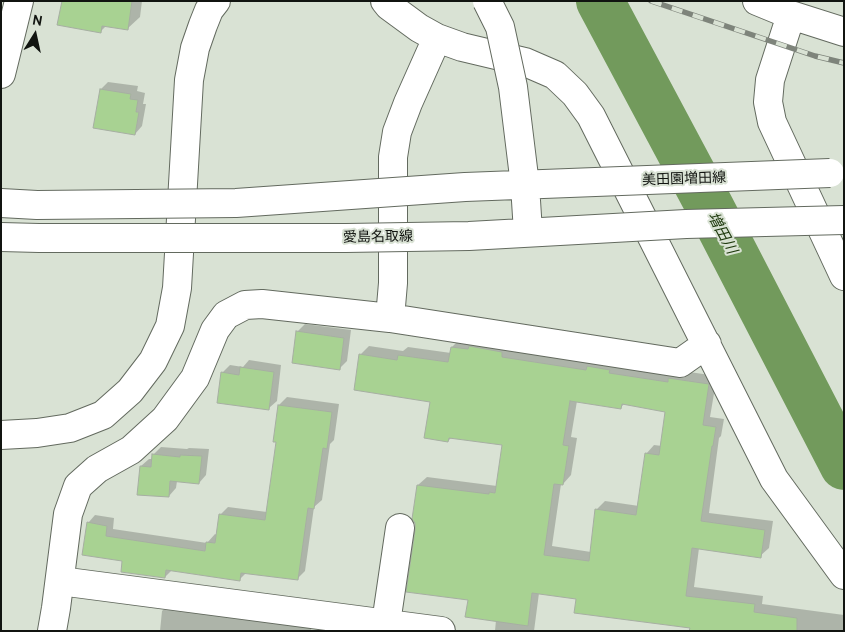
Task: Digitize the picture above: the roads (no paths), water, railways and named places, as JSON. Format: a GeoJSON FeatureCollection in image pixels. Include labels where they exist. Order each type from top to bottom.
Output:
{"type":"FeatureCollection","features":[{"type":"Feature","properties":{"kind":"street"},"geometry":{"type":"LineString","coordinates":[[1,74],[20,1]]}},
{"type":"Feature","properties":{"kind":"street"},"geometry":{"type":"LineString","coordinates":[[385,1],[388,6],[437,38],[525,62],[555,75],[576,94],[591,116],[774,479],[844,575]]}},
{"type":"Feature","properties":{"kind":"street"},"geometry":{"type":"LineString","coordinates":[[487,1],[500,27],[513,88],[525,185],[528,232],[686,224],[844,220]]}},
{"type":"Feature","properties":{"kind":"street"},"geometry":{"type":"LineString","coordinates":[[758,1],[791,15],[844,32]]}},
{"type":"Feature","properties":{"kind":"street"},"geometry":{"type":"LineString","coordinates":[[1,435],[37,433],[70,428],[103,415],[130,392],[153,361],[170,326],[177,288],[189,80],[195,48],[203,25],[213,6]]}},
{"type":"Feature","properties":{"kind":"street"},"geometry":{"type":"LineString","coordinates":[[791,15],[770,80],[768,102],[772,122],[844,276]]}},
{"type":"Feature","properties":{"kind":"street"},"geometry":{"type":"LineString","coordinates":[[390,318],[394,157],[397,132],[437,38]]}},
{"type":"Feature","properties":{"kind":"street","name":"美田園増田線"},"geometry":{"type":"LineString","coordinates":[[525,185],[837,174]]}},
{"type":"Feature","properties":{"kind":"street"},"geometry":{"type":"LineString","coordinates":[[1,203],[37,205],[236,203],[525,185]]}},
{"type":"Feature","properties":{"kind":"street","name":"愛島名取線"},"geometry":{"type":"LineString","coordinates":[[1,237],[346,238],[469,236],[528,232]]}},
{"type":"Feature","properties":{"kind":"street"},"geometry":{"type":"LineString","coordinates":[[52,631],[68,514],[78,486],[97,469],[131,450],[166,418],[195,378],[216,330],[226,315],[245,305],[262,304],[390,318],[680,363],[707,344]]}},
{"type":"Feature","properties":{"kind":"street"},"geometry":{"type":"LineString","coordinates":[[386,623],[400,528]]}},
{"type":"Feature","properties":{"kind":"street"},"geometry":{"type":"LineString","coordinates":[[60,581],[441,631]]}},
{"type":"Feature","properties":{"kind":"waterway","name":"増田川"},"geometry":{"type":"LineString","coordinates":[[600,1],[711,209],[844,466]]}},
{"type":"Feature","properties":{"kind":"railway"},"geometry":{"type":"LineString","coordinates":[[651,1],[815,56],[844,63]]}}]}
